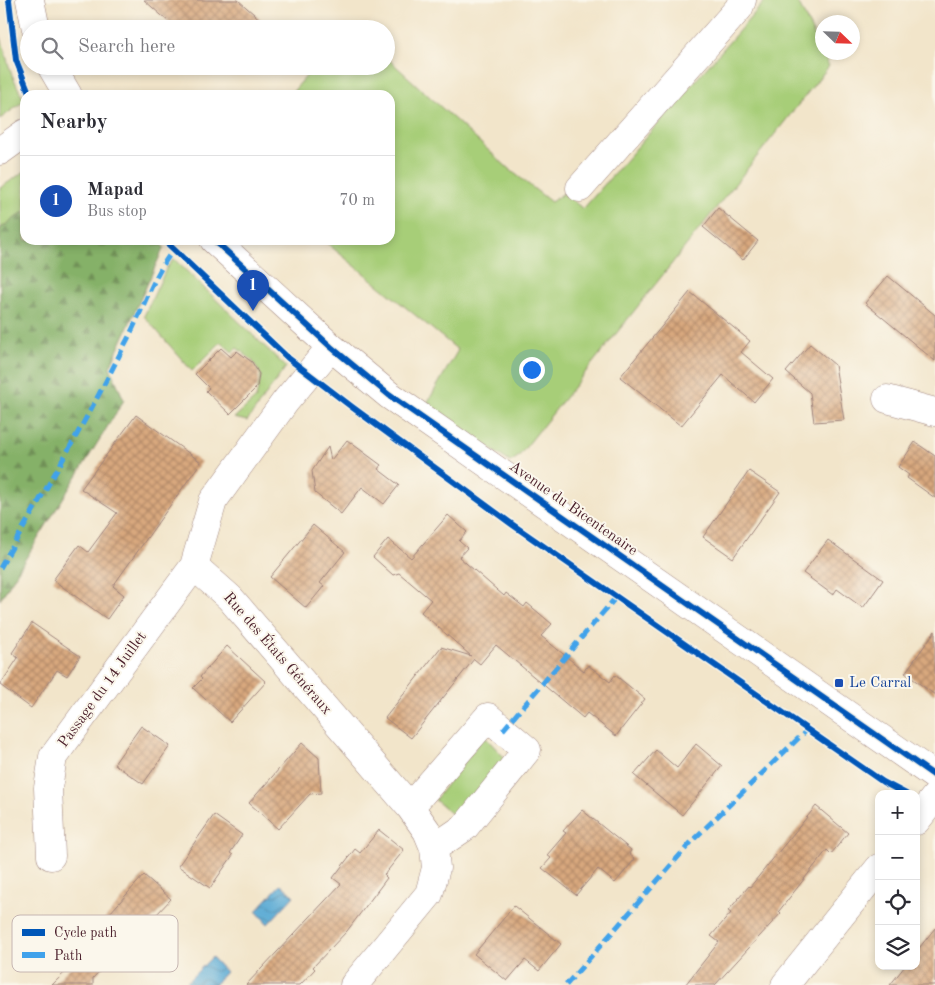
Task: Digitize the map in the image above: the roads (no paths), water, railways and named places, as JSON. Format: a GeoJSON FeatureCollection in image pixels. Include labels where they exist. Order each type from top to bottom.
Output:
{"type":"FeatureCollection","features":[{"type":"Feature","properties":{"kind":"street"},"geometry":{"type":"LineString","coordinates":[[30,0],[34,20]]}},
{"type":"Feature","properties":{"kind":"street"},"geometry":{"type":"LineString","coordinates":[[580,188],[739,8],[742,0]]}},
{"type":"Feature","properties":{"kind":"street"},"geometry":{"type":"LineString","coordinates":[[56,75],[65,90]]}},
{"type":"Feature","properties":{"kind":"street"},"geometry":{"type":"LineString","coordinates":[[0,151],[20,137]]}},
{"type":"Feature","properties":{"kind":"street","name":"Avenue du Bicentenaire"},"geometry":{"type":"LineString","coordinates":[[219,245],[331,348],[389,395],[935,776]]}},
{"type":"Feature","properties":{"kind":"street"},"geometry":{"type":"LineString","coordinates":[[194,566],[213,501],[285,402],[331,348]]}},
{"type":"Feature","properties":{"kind":"street"},"geometry":{"type":"LineString","coordinates":[[887,399],[935,412]]}},
{"type":"Feature","properties":{"kind":"street","name":"Rue des États Généraux"},"geometry":{"type":"LineString","coordinates":[[194,566],[230,598],[410,807],[427,831],[434,848],[436,868],[429,894],[354,985]]}},
{"type":"Feature","properties":{"kind":"street","name":"Passage du 14 Juillet"},"geometry":{"type":"LineString","coordinates":[[51,856],[48,788],[53,757],[194,566]]}},
{"type":"Feature","properties":{"kind":"street"},"geometry":{"type":"LineString","coordinates":[[410,807],[488,717],[527,750],[465,827],[434,848]]}},
{"type":"Feature","properties":{"kind":"street"},"geometry":{"type":"LineString","coordinates":[[920,816],[935,797]]}},
{"type":"Feature","properties":{"kind":"street"},"geometry":{"type":"LineString","coordinates":[[785,985],[875,873]]}},
{"type":"Feature","properties":{"kind":"water"},"geometry":{"type":"Polygon","coordinates":[[[281,884],[294,896],[268,924],[256,911],[281,884]]]}},
{"type":"Feature","properties":{"kind":"water"},"geometry":{"type":"Polygon","coordinates":[[[212,957],[226,972],[214,985],[184,985],[212,957]]]}},
{"type":"Feature","properties":{"kind":"place","name":"Mapad"},"geometry":{"type":"Point","coordinates":[253,311]}},
{"type":"Feature","properties":{"kind":"place","name":"Le Carral"},"geometry":{"type":"Point","coordinates":[839,683]}}]}
